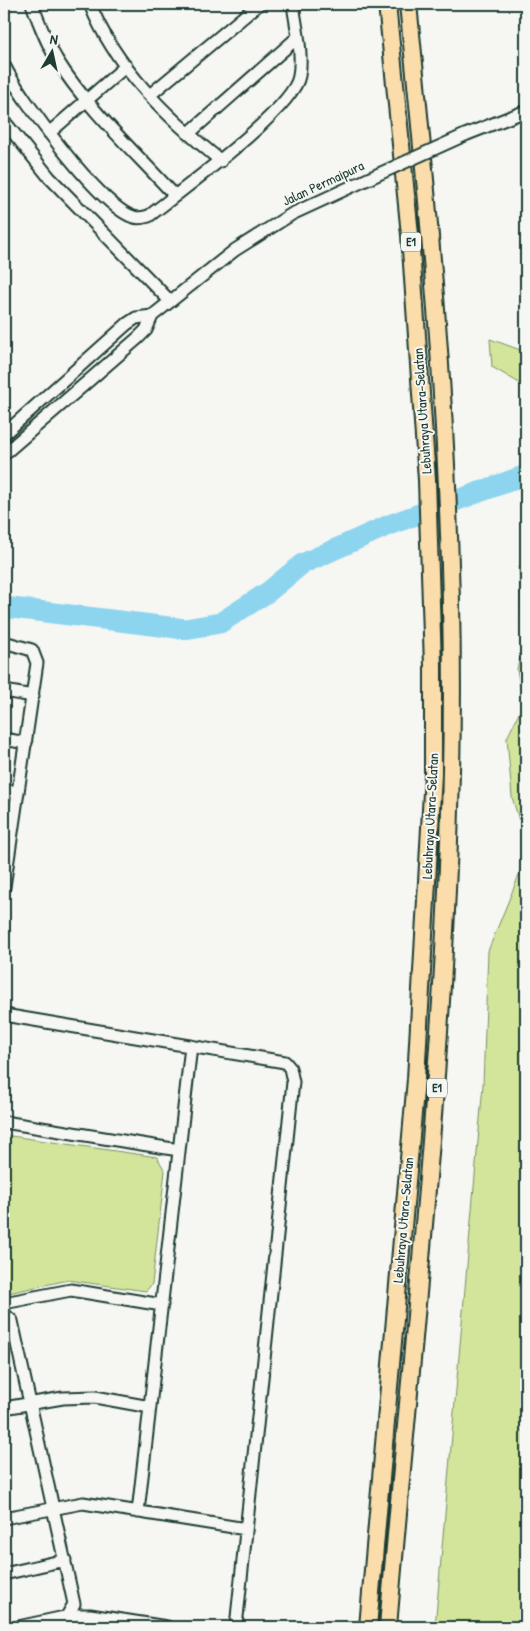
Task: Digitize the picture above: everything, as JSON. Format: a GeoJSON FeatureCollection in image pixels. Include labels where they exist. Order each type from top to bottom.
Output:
{"type":"FeatureCollection","features":[{"type":"Feature","properties":{"kind":"highway","name":"Lebuhraya Utara–Selatan"},"geometry":{"type":"LineString","coordinates":[[368,1627],[416,1080],[433,774],[430,549],[427,480],[410,235],[388,4]]}},
{"type":"Feature","properties":{"kind":"highway","name":"Lebuhraya Utara–Selatan"},"geometry":{"type":"LineString","coordinates":[[388,1627],[437,1081],[451,774],[452,665],[447,477],[430,232],[408,4]]}},
{"type":"Feature","properties":{"kind":"street"},"geometry":{"type":"LineString","coordinates":[[32,4],[42,31],[58,61],[87,100],[174,196]]}},
{"type":"Feature","properties":{"kind":"street"},"geometry":{"type":"LineString","coordinates":[[90,4],[110,47],[188,134],[221,161]]}},
{"type":"Feature","properties":{"kind":"street"},"geometry":{"type":"LineString","coordinates":[[151,94],[259,4]]}},
{"type":"Feature","properties":{"kind":"street"},"geometry":{"type":"LineString","coordinates":[[4,65],[21,97],[49,133],[104,194],[135,218],[150,216],[221,161],[291,96],[299,77],[293,4]]}},
{"type":"Feature","properties":{"kind":"street"},"geometry":{"type":"LineString","coordinates":[[188,134],[297,38]]}},
{"type":"Feature","properties":{"kind":"street"},"geometry":{"type":"LineString","coordinates":[[49,133],[126,66]]}},
{"type":"Feature","properties":{"kind":"street","name":"Jalan Permaipura"},"geometry":{"type":"LineString","coordinates":[[4,454],[138,338],[146,330],[152,316],[218,262],[270,226],[315,202],[465,135],[526,112]]}},
{"type":"Feature","properties":{"kind":"street"},"geometry":{"type":"LineString","coordinates":[[4,121],[49,177],[170,301]]}},
{"type":"Feature","properties":{"kind":"street","name":"Jalan Permaipura"},"geometry":{"type":"LineString","coordinates":[[4,434],[127,324],[136,318],[152,316]]}},
{"type":"Feature","properties":{"kind":"street"},"geometry":{"type":"LineString","coordinates":[[4,642],[32,650],[36,656],[37,672],[18,792],[7,838],[4,887]]}},
{"type":"Feature","properties":{"kind":"street"},"geometry":{"type":"LineString","coordinates":[[4,691],[33,696]]}},
{"type":"Feature","properties":{"kind":"street"},"geometry":{"type":"LineString","coordinates":[[4,739],[26,743]]}},
{"type":"Feature","properties":{"kind":"street"},"geometry":{"type":"LineString","coordinates":[[4,790],[18,792]]}},
{"type":"Feature","properties":{"kind":"street"},"geometry":{"type":"LineString","coordinates":[[4,1015],[285,1062],[290,1068],[292,1082],[236,1627]]}},
{"type":"Feature","properties":{"kind":"street"},"geometry":{"type":"LineString","coordinates":[[138,1512],[191,1046]]}},
{"type":"Feature","properties":{"kind":"street"},"geometry":{"type":"LineString","coordinates":[[4,1122],[179,1150]]}},
{"type":"Feature","properties":{"kind":"street"},"geometry":{"type":"LineString","coordinates":[[4,1303],[71,1290],[162,1305]]}},
{"type":"Feature","properties":{"kind":"street"},"geometry":{"type":"LineString","coordinates":[[4,1314],[12,1321],[65,1560],[74,1604],[67,1616]]}},
{"type":"Feature","properties":{"kind":"street"},"geometry":{"type":"LineString","coordinates":[[4,1408],[63,1398],[95,1397],[150,1407]]}},
{"type":"Feature","properties":{"kind":"street"},"geometry":{"type":"LineString","coordinates":[[4,1518],[53,1507],[83,1503],[246,1529]]}},
{"type":"Feature","properties":{"kind":"street"},"geometry":{"type":"LineString","coordinates":[[4,1574],[65,1560]]}},
{"type":"Feature","properties":{"kind":"street"},"geometry":{"type":"LineString","coordinates":[[18,1627],[67,1616],[90,1615],[129,1624],[167,1627]]}},
{"type":"Feature","properties":{"kind":"green space"},"geometry":{"type":"Polygon","coordinates":[[[490,339],[526,352],[526,387],[492,367],[490,339]]]}},
{"type":"Feature","properties":{"kind":"green space"},"geometry":{"type":"Polygon","coordinates":[[[526,564],[526,843],[512,797],[507,738],[523,705],[517,669],[523,646],[519,566],[526,564]]]}},
{"type":"Feature","properties":{"kind":"green space"},"geometry":{"type":"Polygon","coordinates":[[[526,858],[526,1627],[435,1627],[483,1085],[488,951],[526,858]]]}},
{"type":"Feature","properties":{"kind":"green space"},"geometry":{"type":"Polygon","coordinates":[[[4,1135],[157,1157],[165,1171],[152,1284],[146,1291],[68,1280],[4,1294],[4,1135]]]}},
{"type":"Feature","properties":{"kind":"waterway"},"geometry":{"type":"LineString","coordinates":[[4,607],[185,629],[220,623],[268,592],[302,564],[389,525],[526,475]]}}]}
